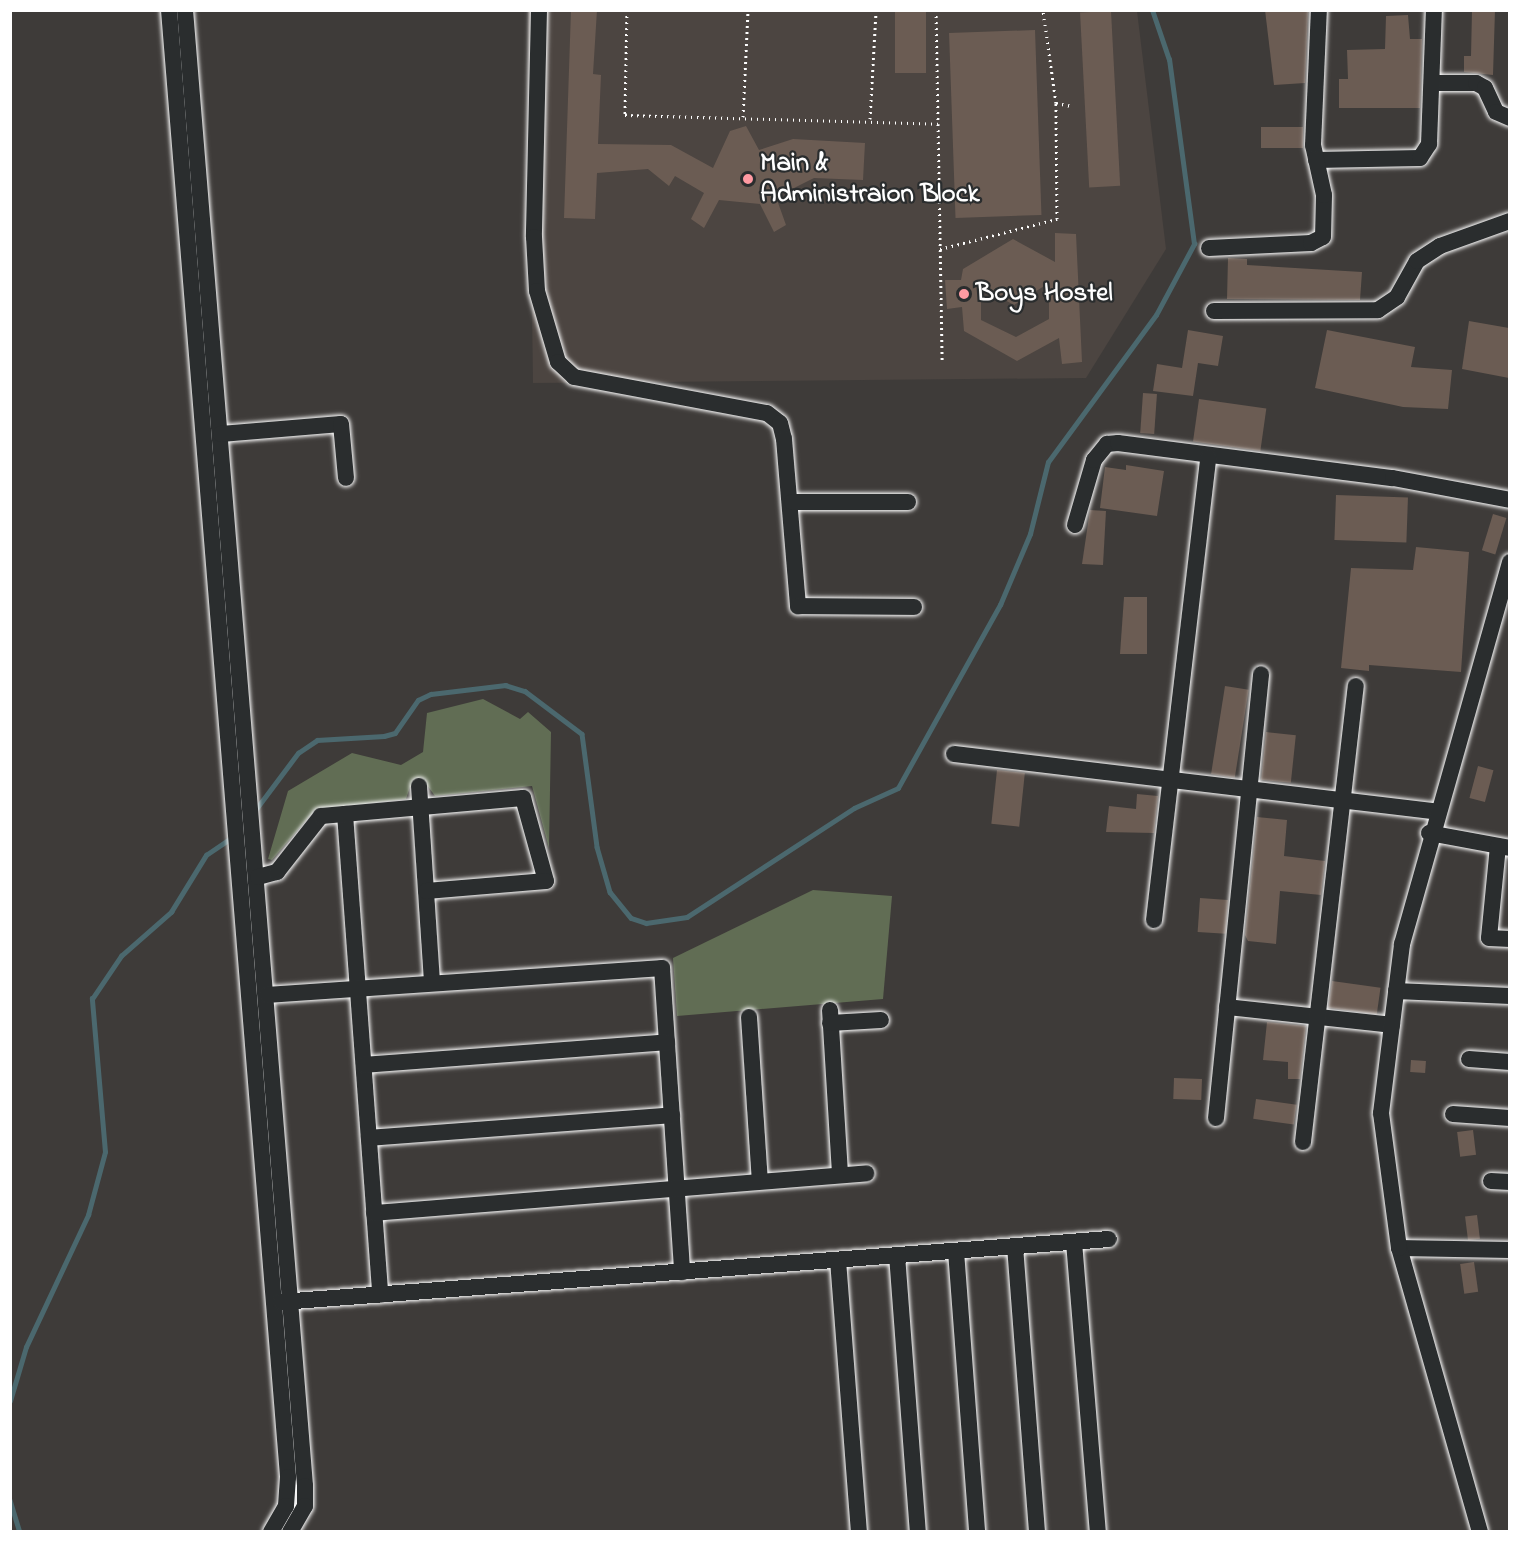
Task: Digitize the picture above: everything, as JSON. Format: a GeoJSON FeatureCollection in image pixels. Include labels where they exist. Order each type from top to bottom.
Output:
{"type":"FeatureCollection","features":[{"type":"Feature","properties":{"kind":"street"},"geometry":{"type":"LineString","coordinates":[[169,10],[240,870],[282,1302],[306,1500],[290,1532]]}},
{"type":"Feature","properties":{"kind":"street"},"geometry":{"type":"LineString","coordinates":[[185,10],[267,995],[289,1488],[286,1506],[271,1532]]}},
{"type":"Feature","properties":{"kind":"street"},"geometry":{"type":"LineString","coordinates":[[539,10],[534,237],[537,291],[558,362],[574,377],[767,413],[780,423],[784,439],[792,502],[798,606],[914,607]]}},
{"type":"Feature","properties":{"kind":"street"},"geometry":{"type":"LineString","coordinates":[[1209,248],[1311,243],[1323,237],[1324,195],[1316,160],[1319,10]]}},
{"type":"Feature","properties":{"kind":"street"},"geometry":{"type":"LineString","coordinates":[[1316,160],[1420,158],[1429,144],[1434,83],[1434,10]]}},
{"type":"Feature","properties":{"kind":"street"},"geometry":{"type":"LineString","coordinates":[[1434,83],[1476,83],[1485,88],[1496,112],[1509,118]]}},
{"type":"Feature","properties":{"kind":"street"},"geometry":{"type":"LineString","coordinates":[[1214,311],[1378,310],[1397,297],[1417,261],[1440,246],[1509,221]]}},
{"type":"Feature","properties":{"kind":"street"},"geometry":{"type":"LineString","coordinates":[[221,434],[342,424],[346,478]]}},
{"type":"Feature","properties":{"kind":"street"},"geometry":{"type":"LineString","coordinates":[[1075,525],[1094,460],[1107,444],[1393,478],[1509,500]]}},
{"type":"Feature","properties":{"kind":"street"},"geometry":{"type":"LineString","coordinates":[[1154,920],[1208,457]]}},
{"type":"Feature","properties":{"kind":"street"},"geometry":{"type":"LineString","coordinates":[[792,502],[908,502]]}},
{"type":"Feature","properties":{"kind":"street"},"geometry":{"type":"LineString","coordinates":[[1480,1532],[1399,1248],[1381,1113],[1396,990],[1429,833],[1509,562]]}},
{"type":"Feature","properties":{"kind":"street"},"geometry":{"type":"LineString","coordinates":[[1216,1118],[1261,674]]}},
{"type":"Feature","properties":{"kind":"street"},"geometry":{"type":"LineString","coordinates":[[1303,1142],[1356,687]]}},
{"type":"Feature","properties":{"kind":"street"},"geometry":{"type":"LineString","coordinates":[[954,754],[1170,782],[1437,812]]}},
{"type":"Feature","properties":{"kind":"street"},"geometry":{"type":"LineString","coordinates":[[419,786],[432,983]]}},
{"type":"Feature","properties":{"kind":"street"},"geometry":{"type":"LineString","coordinates":[[258,877],[277,872],[321,816],[523,798],[546,881],[426,891]]}},
{"type":"Feature","properties":{"kind":"street"},"geometry":{"type":"LineString","coordinates":[[345,814],[380,1295]]}},
{"type":"Feature","properties":{"kind":"street"},"geometry":{"type":"LineString","coordinates":[[1429,833],[1504,847],[1489,938],[1509,939]]}},
{"type":"Feature","properties":{"kind":"street"},"geometry":{"type":"LineString","coordinates":[[267,995],[662,968],[682,1272]]}},
{"type":"Feature","properties":{"kind":"street"},"geometry":{"type":"LineString","coordinates":[[1396,990],[1509,996]]}},
{"type":"Feature","properties":{"kind":"street"},"geometry":{"type":"LineString","coordinates":[[1227,1007],[1392,1025]]}},
{"type":"Feature","properties":{"kind":"street"},"geometry":{"type":"LineString","coordinates":[[749,1017],[760,1181]]}},
{"type":"Feature","properties":{"kind":"street"},"geometry":{"type":"LineString","coordinates":[[840,1175],[830,1017],[881,1020]]}},
{"type":"Feature","properties":{"kind":"street"},"geometry":{"type":"LineString","coordinates":[[364,1065],[667,1042]]}},
{"type":"Feature","properties":{"kind":"street"},"geometry":{"type":"LineString","coordinates":[[1469,1059],[1509,1062]]}},
{"type":"Feature","properties":{"kind":"street"},"geometry":{"type":"LineString","coordinates":[[1453,1114],[1509,1118]]}},
{"type":"Feature","properties":{"kind":"street"},"geometry":{"type":"LineString","coordinates":[[369,1138],[672,1115]]}},
{"type":"Feature","properties":{"kind":"street"},"geometry":{"type":"LineString","coordinates":[[374,1213],[866,1173]]}},
{"type":"Feature","properties":{"kind":"street"},"geometry":{"type":"LineString","coordinates":[[1491,1181],[1509,1182]]}},
{"type":"Feature","properties":{"kind":"street"},"geometry":{"type":"LineString","coordinates":[[282,1302],[1108,1239]]}},
{"type":"Feature","properties":{"kind":"street"},"geometry":{"type":"LineString","coordinates":[[1074,1242],[1098,1532]]}},
{"type":"Feature","properties":{"kind":"street"},"geometry":{"type":"LineString","coordinates":[[1015,1246],[1037,1532]]}},
{"type":"Feature","properties":{"kind":"street"},"geometry":{"type":"LineString","coordinates":[[1399,1248],[1509,1251]]}},
{"type":"Feature","properties":{"kind":"street"},"geometry":{"type":"LineString","coordinates":[[956,1251],[977,1532]]}},
{"type":"Feature","properties":{"kind":"street"},"geometry":{"type":"LineString","coordinates":[[897,1255],[918,1532]]}},
{"type":"Feature","properties":{"kind":"street"},"geometry":{"type":"LineString","coordinates":[[838,1260],[859,1532]]}},
{"type":"Feature","properties":{"kind":"path"},"geometry":{"type":"LineString","coordinates":[[627,10],[625,115],[870,119],[938,124]]}},
{"type":"Feature","properties":{"kind":"path"},"geometry":{"type":"LineString","coordinates":[[743,117],[748,10]]}},
{"type":"Feature","properties":{"kind":"path"},"geometry":{"type":"LineString","coordinates":[[870,119],[876,10]]}},
{"type":"Feature","properties":{"kind":"path"},"geometry":{"type":"LineString","coordinates":[[936,10],[942,363]]}},
{"type":"Feature","properties":{"kind":"path"},"geometry":{"type":"LineString","coordinates":[[940,249],[1057,219],[1056,103],[1042,10]]}},
{"type":"Feature","properties":{"kind":"path"},"geometry":{"type":"LineString","coordinates":[[1056,103],[1072,106]]}},
{"type":"Feature","properties":{"kind":"shaded area"},"geometry":{"type":"Polygon","coordinates":[[[528,11],[1137,11],[1166,249],[1086,378],[533,383],[528,11]]]}},
{"type":"Feature","properties":{"kind":"green space"},"geometry":{"type":"Polygon","coordinates":[[[483,699],[520,719],[528,712],[551,732],[549,848],[532,786],[435,796],[427,785],[410,787],[406,799],[315,810],[272,860],[268,859],[288,791],[352,753],[401,765],[423,752],[427,713],[483,699]]]}},
{"type":"Feature","properties":{"kind":"green space"},"geometry":{"type":"Polygon","coordinates":[[[813,890],[892,896],[883,999],[677,1016],[673,958],[813,890]]]}},
{"type":"Feature","properties":{"kind":"building"},"geometry":{"type":"Polygon","coordinates":[[[571,10],[597,10],[593,74],[601,75],[598,144],[671,145],[713,168],[730,131],[746,126],[759,150],[793,139],[865,143],[863,180],[814,178],[776,197],[786,225],[774,232],[760,204],[719,200],[704,228],[691,219],[704,193],[675,176],[669,186],[648,169],[597,173],[595,219],[564,218],[571,10]]]}},
{"type":"Feature","properties":{"kind":"building"},"geometry":{"type":"Polygon","coordinates":[[[895,10],[926,10],[926,73],[895,73],[895,10]]]}},
{"type":"Feature","properties":{"kind":"building"},"geometry":{"type":"Polygon","coordinates":[[[1265,10],[1308,10],[1305,83],[1274,85],[1265,10]]]}},
{"type":"Feature","properties":{"kind":"building"},"geometry":{"type":"Polygon","coordinates":[[[1472,10],[1495,10],[1493,75],[1464,72],[1464,56],[1471,56],[1472,10]]]}},
{"type":"Feature","properties":{"kind":"building"},"geometry":{"type":"Polygon","coordinates":[[[1111,11],[1120,186],[1089,187],[1080,13],[1111,11]]]}},
{"type":"Feature","properties":{"kind":"building"},"geometry":{"type":"Polygon","coordinates":[[[1408,15],[1410,39],[1422,39],[1420,108],[1339,108],[1339,79],[1348,79],[1347,50],[1385,49],[1386,16],[1408,15]]]}},
{"type":"Feature","properties":{"kind":"building"},"geometry":{"type":"Polygon","coordinates":[[[1035,30],[1041,215],[956,218],[949,33],[1035,30]]]}},
{"type":"Feature","properties":{"kind":"building"},"geometry":{"type":"Polygon","coordinates":[[[1261,127],[1303,127],[1303,148],[1261,148],[1261,127]]]}},
{"type":"Feature","properties":{"kind":"building","name":"Boys Hostel"},"geometry":{"type":"Polygon","coordinates":[[[1055,233],[1076,234],[1082,362],[1062,364],[1059,338],[1017,361],[964,331],[962,307],[947,309],[945,280],[961,280],[963,269],[1013,239],[1055,262],[1055,233]],[[1049,283],[1014,305],[981,287],[981,320],[1016,337],[1049,319],[1049,283]]]}},
{"type":"Feature","properties":{"kind":"building"},"geometry":{"type":"Polygon","coordinates":[[[1228,258],[1247,259],[1247,265],[1362,272],[1360,300],[1227,299],[1228,258]]]}},
{"type":"Feature","properties":{"kind":"building"},"geometry":{"type":"Polygon","coordinates":[[[1469,321],[1509,328],[1509,378],[1462,369],[1469,321]]]}},
{"type":"Feature","properties":{"kind":"building"},"geometry":{"type":"Polygon","coordinates":[[[1188,330],[1223,336],[1218,366],[1198,363],[1193,396],[1153,391],[1157,364],[1182,368],[1188,330]]]}},
{"type":"Feature","properties":{"kind":"building"},"geometry":{"type":"Polygon","coordinates":[[[1327,330],[1415,347],[1411,367],[1452,370],[1448,409],[1403,407],[1315,388],[1327,330]]]}},
{"type":"Feature","properties":{"kind":"building"},"geometry":{"type":"Polygon","coordinates":[[[1143,393],[1157,394],[1154,434],[1140,433],[1143,393]]]}},
{"type":"Feature","properties":{"kind":"building"},"geometry":{"type":"Polygon","coordinates":[[[1199,399],[1266,408],[1260,451],[1193,442],[1199,399]]]}},
{"type":"Feature","properties":{"kind":"building"},"geometry":{"type":"Polygon","coordinates":[[[1126,465],[1164,471],[1157,516],[1100,508],[1105,467],[1126,470],[1126,465]]]}},
{"type":"Feature","properties":{"kind":"building"},"geometry":{"type":"Polygon","coordinates":[[[1336,495],[1408,498],[1406,542],[1334,540],[1336,495]]]}},
{"type":"Feature","properties":{"kind":"building"},"geometry":{"type":"Polygon","coordinates":[[[1090,510],[1106,511],[1103,565],[1082,564],[1090,510]]]}},
{"type":"Feature","properties":{"kind":"building"},"geometry":{"type":"Polygon","coordinates":[[[1493,514],[1506,518],[1495,554],[1482,550],[1493,514]]]}},
{"type":"Feature","properties":{"kind":"building"},"geometry":{"type":"Polygon","coordinates":[[[1416,547],[1469,552],[1461,672],[1369,665],[1369,671],[1341,668],[1351,568],[1413,570],[1416,547]]]}},
{"type":"Feature","properties":{"kind":"building"},"geometry":{"type":"Polygon","coordinates":[[[1124,597],[1147,597],[1147,654],[1120,654],[1124,597]]]}},
{"type":"Feature","properties":{"kind":"building"},"geometry":{"type":"Polygon","coordinates":[[[1225,686],[1249,690],[1235,778],[1211,774],[1225,686]]]}},
{"type":"Feature","properties":{"kind":"building"},"geometry":{"type":"Polygon","coordinates":[[[1266,732],[1296,735],[1291,783],[1261,780],[1266,732]]]}},
{"type":"Feature","properties":{"kind":"building"},"geometry":{"type":"Polygon","coordinates":[[[1478,766],[1493,770],[1485,802],[1469,798],[1478,766]]]}},
{"type":"Feature","properties":{"kind":"building"},"geometry":{"type":"Polygon","coordinates":[[[997,770],[1025,773],[1019,827],[991,824],[997,770]]]}},
{"type":"Feature","properties":{"kind":"building"},"geometry":{"type":"Polygon","coordinates":[[[1137,794],[1158,796],[1154,833],[1106,832],[1109,806],[1136,809],[1137,794]]]}},
{"type":"Feature","properties":{"kind":"building"},"geometry":{"type":"Polygon","coordinates":[[[1257,817],[1287,820],[1284,856],[1325,861],[1321,895],[1280,891],[1276,944],[1248,941],[1245,935],[1257,817]]]}},
{"type":"Feature","properties":{"kind":"building"},"geometry":{"type":"Polygon","coordinates":[[[1200,898],[1228,900],[1226,934],[1198,932],[1200,898]]]}},
{"type":"Feature","properties":{"kind":"building"},"geometry":{"type":"Polygon","coordinates":[[[1332,981],[1381,988],[1377,1015],[1328,1008],[1332,981]]]}},
{"type":"Feature","properties":{"kind":"building"},"geometry":{"type":"Polygon","coordinates":[[[1267,1022],[1306,1026],[1300,1079],[1288,1079],[1288,1062],[1263,1060],[1267,1022]]]}},
{"type":"Feature","properties":{"kind":"building"},"geometry":{"type":"Polygon","coordinates":[[[1411,1060],[1426,1061],[1425,1073],[1410,1072],[1411,1060]]]}},
{"type":"Feature","properties":{"kind":"building"},"geometry":{"type":"Polygon","coordinates":[[[1174,1078],[1202,1079],[1201,1100],[1173,1099],[1174,1078]]]}},
{"type":"Feature","properties":{"kind":"building"},"geometry":{"type":"Polygon","coordinates":[[[1256,1099],[1297,1105],[1294,1125],[1253,1119],[1256,1099]]]}},
{"type":"Feature","properties":{"kind":"building"},"geometry":{"type":"Polygon","coordinates":[[[1473,1130],[1476,1155],[1460,1157],[1457,1132],[1473,1130]]]}},
{"type":"Feature","properties":{"kind":"building"},"geometry":{"type":"Polygon","coordinates":[[[1477,1215],[1480,1239],[1468,1240],[1465,1216],[1477,1215]]]}},
{"type":"Feature","properties":{"kind":"building"},"geometry":{"type":"Polygon","coordinates":[[[1474,1262],[1478,1292],[1464,1294],[1460,1264],[1474,1262]]]}},
{"type":"Feature","properties":{"kind":"waterway"},"geometry":{"type":"LineString","coordinates":[[256,809],[298,753],[317,740],[384,736],[395,733],[418,700],[431,694],[505,685],[525,691],[582,734],[597,847],[610,892],[631,918],[646,923],[687,917],[854,808],[898,788],[1000,605],[1030,534],[1048,462],[1156,315],[1194,244],[1169,60],[1152,10]]}},
{"type":"Feature","properties":{"kind":"waterway"},"geometry":{"type":"LineString","coordinates":[[10,1401],[26,1347],[88,1215],[105,1152],[92,999],[121,956],[171,912],[206,855],[231,838]]}},
{"type":"Feature","properties":{"kind":"waterway"},"geometry":{"type":"LineString","coordinates":[[10,1500],[20,1532]]}},
{"type":"Feature","properties":{"kind":"place","name":"Main & Administraion Block"},"geometry":{"type":"Point","coordinates":[748,179]}},
{"type":"Feature","properties":{"kind":"place","name":"Boys Hostel"},"geometry":{"type":"Point","coordinates":[964,294]}}]}
